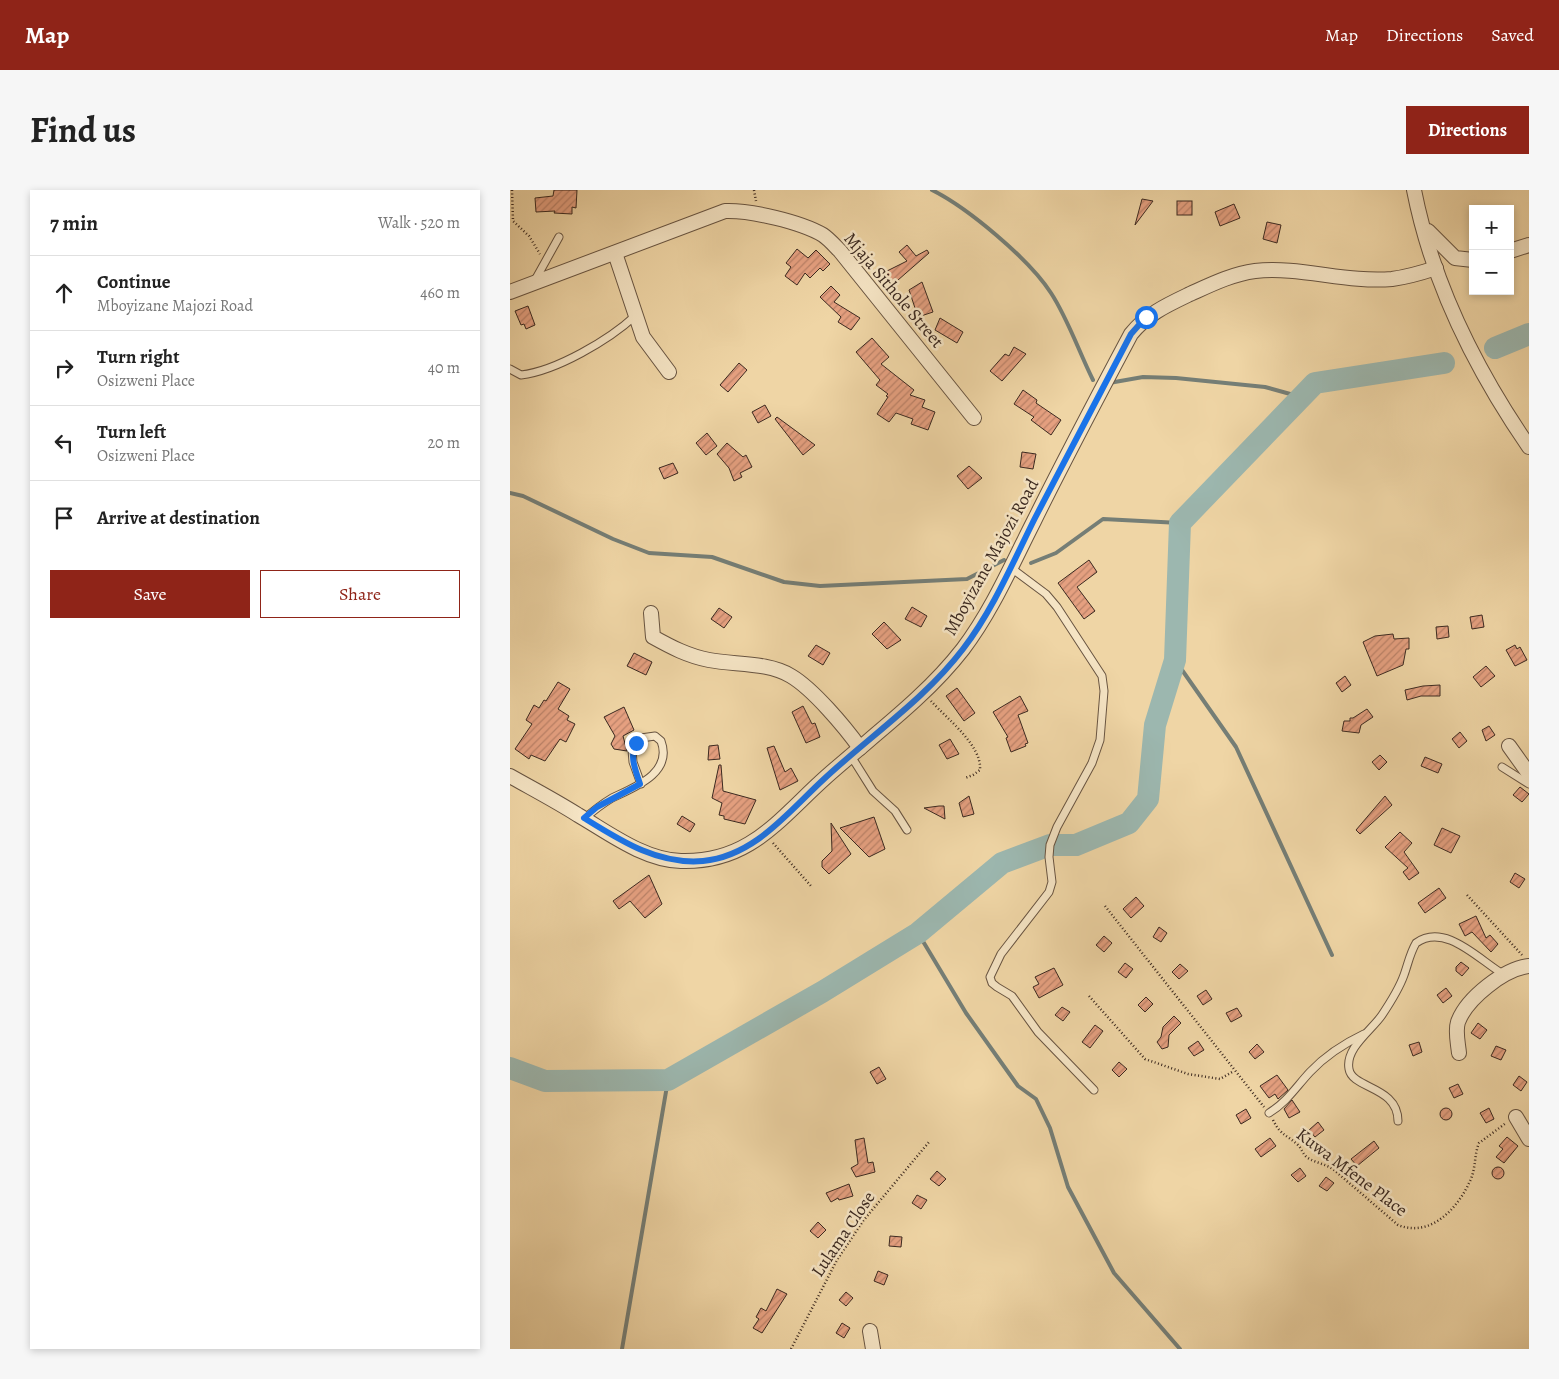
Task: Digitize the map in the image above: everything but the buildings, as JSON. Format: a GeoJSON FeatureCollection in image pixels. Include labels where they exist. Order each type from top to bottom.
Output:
{"type":"FeatureCollection","features":[{"type":"Feature","properties":{"kind":"street"},"geometry":{"type":"LineString","coordinates":[[1414,190],[1436,268],[1449,301],[1490,387],[1529,447]]}},
{"type":"Feature","properties":{"kind":"street","name":"Mjaja Sithole Street"},"geometry":{"type":"LineString","coordinates":[[510,292],[725,211],[755,212],[804,227],[824,236],[840,251],[974,418]]}},
{"type":"Feature","properties":{"kind":"street"},"geometry":{"type":"LineString","coordinates":[[1424,227],[1455,258],[1469,260]]}},
{"type":"Feature","properties":{"kind":"street"},"geometry":{"type":"LineString","coordinates":[[1513,250],[1529,245]]}},
{"type":"Feature","properties":{"kind":"street"},"geometry":{"type":"LineString","coordinates":[[615,253],[643,337],[670,372]]}},
{"type":"Feature","properties":{"kind":"street","name":"Mboyizane Majozi Road"},"geometry":{"type":"LineString","coordinates":[[510,776],[651,855],[679,861],[719,858],[737,852],[765,834],[924,692],[964,648],[1011,568],[1126,343],[1146,317],[1158,309],[1209,286],[1253,271],[1295,271],[1370,279],[1390,279],[1412,276],[1436,268]]}},
{"type":"Feature","properties":{"kind":"street"},"geometry":{"type":"LineString","coordinates":[[651,613],[653,637],[676,650],[711,660],[768,668],[792,676],[829,710],[855,752]]}},
{"type":"Feature","properties":{"kind":"street"},"geometry":{"type":"LineString","coordinates":[[1509,746],[1529,774]]}},
{"type":"Feature","properties":{"kind":"street"},"geometry":{"type":"LineString","coordinates":[[1459,1053],[1457,1024],[1463,1012],[1483,990],[1503,974],[1526,961]]}},
{"type":"Feature","properties":{"kind":"street"},"geometry":{"type":"LineString","coordinates":[[1516,1117],[1529,1139]]}},
{"type":"Feature","properties":{"kind":"street"},"geometry":{"type":"LineString","coordinates":[[870,1331],[873,1349]]}},
{"type":"Feature","properties":{"kind":"lane"},"geometry":{"type":"LineString","coordinates":[[534,283],[559,237]]}},
{"type":"Feature","properties":{"kind":"lane"},"geometry":{"type":"LineString","coordinates":[[510,378],[568,360],[622,327],[635,316]]}},
{"type":"Feature","properties":{"kind":"lane"},"geometry":{"type":"LineString","coordinates":[[510,370],[521,375]]}},
{"type":"Feature","properties":{"kind":"lane"},"geometry":{"type":"LineString","coordinates":[[1011,568],[1046,594],[1057,607],[1102,676],[1104,690],[1100,740],[1095,755],[1050,845],[1052,882],[1049,892],[1001,954],[990,977],[992,983],[1012,996],[1038,1032],[1094,1090]]}},
{"type":"Feature","properties":{"kind":"lane"},"geometry":{"type":"LineString","coordinates":[[584,818],[597,807],[640,784],[655,772],[662,762],[664,746],[662,741],[655,736],[641,738],[632,750],[633,762],[640,784]]}},
{"type":"Feature","properties":{"kind":"lane"},"geometry":{"type":"LineString","coordinates":[[855,752],[873,791],[895,811],[907,830]]}},
{"type":"Feature","properties":{"kind":"lane"},"geometry":{"type":"LineString","coordinates":[[1502,767],[1529,784]]}},
{"type":"Feature","properties":{"kind":"lane"},"geometry":{"type":"LineString","coordinates":[[1398,1121],[1398,1113],[1392,1102],[1377,1089],[1352,1077],[1348,1069],[1352,1054],[1364,1034],[1381,1017],[1404,976],[1412,950],[1423,938],[1438,936],[1453,940],[1503,974]]}},
{"type":"Feature","properties":{"kind":"lane"},"geometry":{"type":"LineString","coordinates":[[1269,1113],[1292,1095],[1325,1056],[1364,1034]]}},
{"type":"Feature","properties":{"kind":"path"},"geometry":{"type":"LineString","coordinates":[[512,190],[513,220],[529,236],[546,262]]}},
{"type":"Feature","properties":{"kind":"path"},"geometry":{"type":"LineString","coordinates":[[924,692],[968,740],[980,759],[980,770],[966,778]]}},
{"type":"Feature","properties":{"kind":"path"},"geometry":{"type":"LineString","coordinates":[[765,834],[811,886]]}},
{"type":"Feature","properties":{"kind":"path"},"geometry":{"type":"LineString","coordinates":[[1467,895],[1526,961]]}},
{"type":"Feature","properties":{"kind":"path","name":"Kuwa Mfene Place"},"geometry":{"type":"LineString","coordinates":[[1105,906],[1269,1113],[1278,1130],[1286,1138],[1298,1145],[1307,1157],[1325,1164],[1334,1170],[1398,1225],[1411,1229],[1438,1221],[1453,1210],[1470,1181],[1479,1143],[1495,1129],[1516,1117]]}},
{"type":"Feature","properties":{"kind":"path"},"geometry":{"type":"LineString","coordinates":[[1089,996],[1145,1059],[1188,1074],[1220,1079],[1234,1071]]}},
{"type":"Feature","properties":{"kind":"path","name":"Lulama Close"},"geometry":{"type":"LineString","coordinates":[[791,1349],[837,1260],[863,1221],[929,1142]]}},
{"type":"Feature","properties":{"kind":"waterway"},"geometry":{"type":"LineString","coordinates":[[932,190],[963,209],[997,236],[1041,280],[1063,314],[1093,380]]}},
{"type":"Feature","properties":{"kind":"waterway"},"geometry":{"type":"LineString","coordinates":[[1495,348],[1529,334]]}},
{"type":"Feature","properties":{"kind":"waterway"},"geometry":{"type":"LineString","coordinates":[[510,1068],[545,1081],[668,1080],[822,992],[918,933],[1002,863],[1050,845],[1076,845],[1129,823],[1148,799],[1155,725],[1175,660],[1180,523],[1315,383],[1444,363]]}},
{"type":"Feature","properties":{"kind":"waterway"},"geometry":{"type":"LineString","coordinates":[[1109,383],[1143,377],[1176,378],[1265,387],[1301,397]]}},
{"type":"Feature","properties":{"kind":"waterway"},"geometry":{"type":"LineString","coordinates":[[510,493],[523,496],[613,539],[649,553],[712,557],[784,582],[820,586],[967,579],[1004,560]]}},
{"type":"Feature","properties":{"kind":"waterway"},"geometry":{"type":"LineString","coordinates":[[1031,563],[1056,553],[1103,519],[1180,523]]}},
{"type":"Feature","properties":{"kind":"waterway"},"geometry":{"type":"LineString","coordinates":[[1175,660],[1236,747],[1332,955]]}},
{"type":"Feature","properties":{"kind":"waterway"},"geometry":{"type":"LineString","coordinates":[[918,933],[966,1013],[1018,1086],[1036,1099],[1050,1128],[1068,1187],[1114,1273],[1180,1349]]}},
{"type":"Feature","properties":{"kind":"waterway"},"geometry":{"type":"LineString","coordinates":[[622,1349],[668,1080]]}},
{"type":"Feature","properties":{"kind":"route"},"geometry":{"type":"LineString","coordinates":[[636,743],[632,750],[633,762],[640,784],[597,807],[584,818],[610,834],[651,855],[667,860],[702,861],[737,852],[758,840],[780,822],[825,778],[924,692],[964,648],[1011,568],[1131,334],[1146,317]]}}]}
